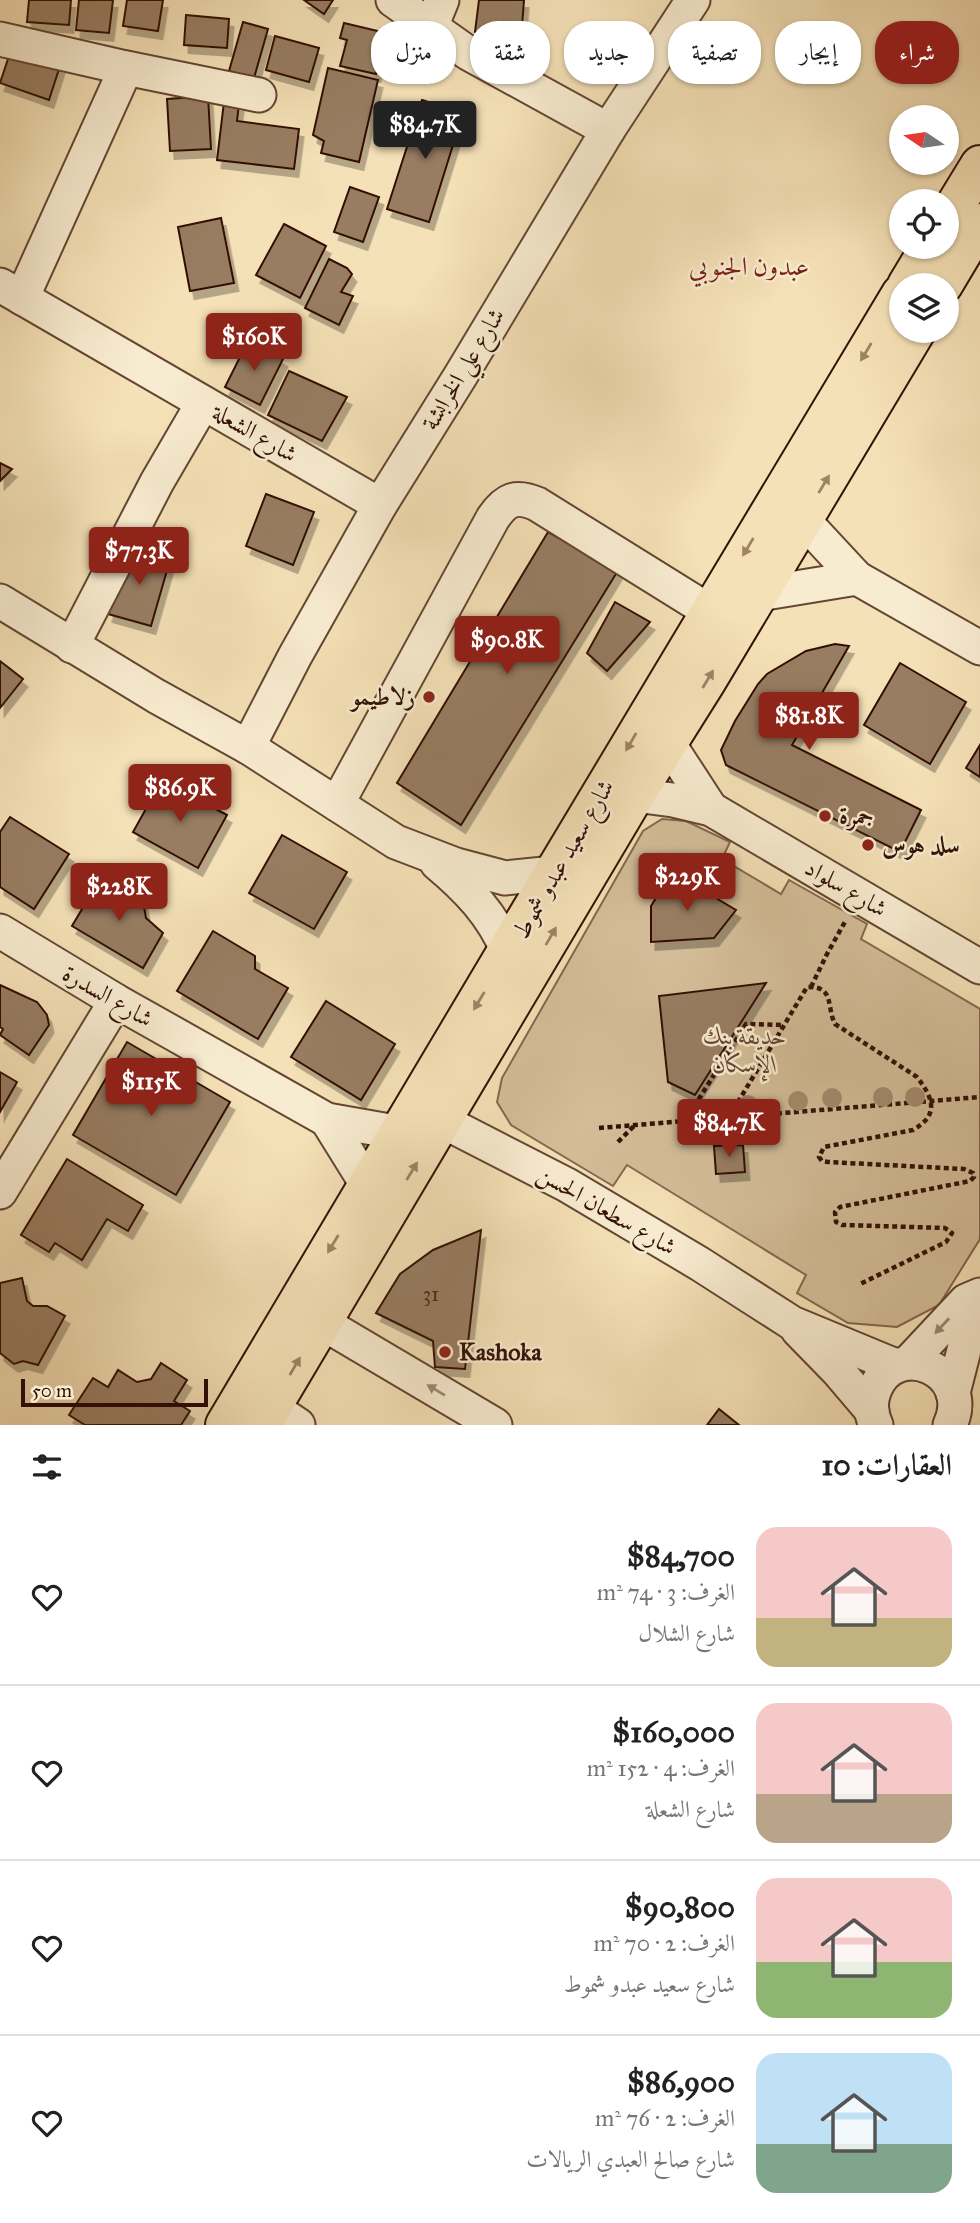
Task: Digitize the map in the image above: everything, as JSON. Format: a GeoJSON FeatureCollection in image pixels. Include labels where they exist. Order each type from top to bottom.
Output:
{"type":"FeatureCollection","features":[{"type":"Feature","properties":{"kind":"main road"},"geometry":{"type":"LineString","coordinates":[[959,199],[980,165]]}},
{"type":"Feature","properties":{"kind":"main road"},"geometry":{"type":"LineString","coordinates":[[950,273],[980,223]]}},
{"type":"Feature","properties":{"kind":"main road","name":"شارع سعيد عبدو شموط"},"geometry":{"type":"LineString","coordinates":[[277,1419],[321,1322],[420,1120],[508,952],[709,611],[889,314]]}},
{"type":"Feature","properties":{"kind":"main road","name":"شارع سعيد عبدو شموط"},"geometry":{"type":"LineString","coordinates":[[225,1425],[369,1186],[420,1120],[668,743],[909,343]]}},
{"type":"Feature","properties":{"kind":"street"},"geometry":{"type":"LineString","coordinates":[[393,0],[436,13],[468,53],[608,130]]}},
{"type":"Feature","properties":{"kind":"street","name":"شارع علي الخرابشة"},"geometry":{"type":"LineString","coordinates":[[248,747],[295,656],[380,505],[608,130],[693,0]]}},
{"type":"Feature","properties":{"kind":"street"},"geometry":{"type":"LineString","coordinates":[[0,39],[259,95]]}},
{"type":"Feature","properties":{"kind":"street","name":"شارع الشعلة"},"geometry":{"type":"LineString","coordinates":[[126,68],[11,291],[380,505]]}},
{"type":"Feature","properties":{"kind":"street"},"geometry":{"type":"LineString","coordinates":[[72,646],[157,482],[204,403]]}},
{"type":"Feature","properties":{"kind":"street"},"geometry":{"type":"LineString","coordinates":[[337,804],[493,518],[500,507],[512,500],[525,499],[537,504],[709,611]]}},
{"type":"Feature","properties":{"kind":"street"},"geometry":{"type":"LineString","coordinates":[[803,520],[857,578],[980,648]]}},
{"type":"Feature","properties":{"kind":"street"},"geometry":{"type":"LineString","coordinates":[[759,594],[857,578]]}},
{"type":"Feature","properties":{"kind":"street"},"geometry":{"type":"LineString","coordinates":[[0,601],[72,646],[248,747],[396,842],[430,857],[505,878],[554,873]]}},
{"type":"Feature","properties":{"kind":"street","name":"شارع سلواد"},"geometry":{"type":"LineString","coordinates":[[668,743],[711,809]]}},
{"type":"Feature","properties":{"kind":"street","name":"شارع سلواد"},"geometry":{"type":"LineString","coordinates":[[635,795],[711,809],[980,967]]}},
{"type":"Feature","properties":{"kind":"street"},"geometry":{"type":"LineString","coordinates":[[430,857],[474,897],[494,922],[508,952]]}},
{"type":"Feature","properties":{"kind":"street","name":"شارع السدرة"},"geometry":{"type":"LineString","coordinates":[[0,931],[116,1001],[327,1120],[369,1186]]}},
{"type":"Feature","properties":{"kind":"street"},"geometry":{"type":"LineString","coordinates":[[0,1192],[116,1001]]}},
{"type":"Feature","properties":{"kind":"street","name":"شارع السدرة"},"geometry":{"type":"LineString","coordinates":[[327,1120],[420,1120]]}},
{"type":"Feature","properties":{"kind":"street","name":"شارع سطعان الحسن"},"geometry":{"type":"LineString","coordinates":[[420,1120],[568,1185],[792,1323],[902,1365],[923,1364],[936,1370],[947,1380],[960,1411]]}},
{"type":"Feature","properties":{"kind":"street"},"geometry":{"type":"LineString","coordinates":[[874,1421],[872,1398],[885,1374],[902,1365],[966,1301],[980,1295]]}},
{"type":"Feature","properties":{"kind":"street"},"geometry":{"type":"LineString","coordinates":[[960,1411],[966,1342],[980,1309]]}},
{"type":"Feature","properties":{"kind":"street"},"geometry":{"type":"LineString","coordinates":[[321,1322],[495,1425]]}},
{"type":"Feature","properties":{"kind":"street","name":"شارع سطعان الحسن"},"geometry":{"type":"LineString","coordinates":[[792,1323],[838,1371],[874,1421]]}},
{"type":"Feature","properties":{"kind":"path"},"geometry":{"type":"LineString","coordinates":[[811,987],[860,897]]}},
{"type":"Feature","properties":{"kind":"path"},"geometry":{"type":"LineString","coordinates":[[729,1117],[807,987],[818,987],[825,992],[830,1000],[829,1013],[835,1024],[917,1077],[926,1088],[931,1112],[928,1120],[913,1130],[824,1147],[820,1152],[822,1161],[828,1162],[964,1169],[974,1173],[970,1181],[840,1207],[835,1212],[836,1222],[842,1225],[946,1228],[953,1233],[946,1242],[860,1284]]}},
{"type":"Feature","properties":{"kind":"path"},"geometry":{"type":"LineString","coordinates":[[685,1121],[746,1024],[783,1025]]}},
{"type":"Feature","properties":{"kind":"path"},"geometry":{"type":"LineString","coordinates":[[599,1128],[980,1097]]}},
{"type":"Feature","properties":{"kind":"path"},"geometry":{"type":"LineString","coordinates":[[718,1118],[719,1146]]}},
{"type":"Feature","properties":{"kind":"path"},"geometry":{"type":"LineString","coordinates":[[618,1142],[634,1125]]}},
{"type":"Feature","properties":{"kind":"green space","name":"حديقة بنك الإسكان"},"geometry":{"type":"Polygon","coordinates":[[[662,819],[686,821],[730,842],[722,859],[781,894],[789,880],[867,924],[861,939],[980,1009],[980,1239],[939,1305],[897,1327],[848,1323],[797,1293],[806,1275],[627,1165],[613,1186],[511,1125],[497,1102],[502,1078],[643,831],[662,819]]]}},
{"type":"Feature","properties":{"kind":"building"},"geometry":{"type":"Polygon","coordinates":[[[29,0],[71,0],[69,25],[27,22],[29,0]]]}},
{"type":"Feature","properties":{"kind":"building"},"geometry":{"type":"Polygon","coordinates":[[[79,0],[113,0],[109,33],[76,30],[79,0]]]}},
{"type":"Feature","properties":{"kind":"building"},"geometry":{"type":"Polygon","coordinates":[[[127,0],[163,0],[158,31],[123,26],[127,0]]]}},
{"type":"Feature","properties":{"kind":"building"},"geometry":{"type":"Polygon","coordinates":[[[304,0],[333,0],[324,14],[304,0]]]}},
{"type":"Feature","properties":{"kind":"building"},"geometry":{"type":"Polygon","coordinates":[[[479,0],[524,0],[522,21],[476,21],[479,0]]]}},
{"type":"Feature","properties":{"kind":"building"},"geometry":{"type":"Polygon","coordinates":[[[186,15],[229,19],[227,48],[184,45],[186,15]]]}},
{"type":"Feature","properties":{"kind":"building"},"geometry":{"type":"Polygon","coordinates":[[[243,22],[268,29],[254,78],[229,71],[243,22]]]}},
{"type":"Feature","properties":{"kind":"building"},"geometry":{"type":"Polygon","coordinates":[[[344,23],[371,29],[371,73],[340,66],[347,40],[340,38],[344,23]]]}},
{"type":"Feature","properties":{"kind":"building"},"geometry":{"type":"Polygon","coordinates":[[[275,36],[319,48],[309,82],[266,70],[275,36]]]}},
{"type":"Feature","properties":{"kind":"building"},"geometry":{"type":"Polygon","coordinates":[[[11,50],[60,66],[49,100],[0,83],[11,50]]]}},
{"type":"Feature","properties":{"kind":"building"},"geometry":{"type":"Polygon","coordinates":[[[328,68],[371,78],[371,84],[377,84],[359,162],[321,153],[324,141],[313,135],[328,68]]]}},
{"type":"Feature","properties":{"kind":"building"},"geometry":{"type":"Polygon","coordinates":[[[208,96],[211,149],[170,151],[167,99],[208,96]]]}},
{"type":"Feature","properties":{"kind":"building"},"geometry":{"type":"Polygon","coordinates":[[[422,100],[463,113],[429,222],[387,209],[422,100]]]}},
{"type":"Feature","properties":{"kind":"building"},"geometry":{"type":"Polygon","coordinates":[[[224,102],[239,104],[237,121],[299,129],[294,169],[217,160],[224,102]]]}},
{"type":"Feature","properties":{"kind":"building"},"geometry":{"type":"Polygon","coordinates":[[[350,187],[379,197],[363,242],[334,232],[350,187]]]}},
{"type":"Feature","properties":{"kind":"building"},"geometry":{"type":"Polygon","coordinates":[[[221,218],[234,283],[190,291],[178,227],[221,218]]]}},
{"type":"Feature","properties":{"kind":"building"},"geometry":{"type":"Polygon","coordinates":[[[284,224],[326,246],[300,298],[256,275],[284,224]]]}},
{"type":"Feature","properties":{"kind":"building"},"geometry":{"type":"Polygon","coordinates":[[[329,259],[347,268],[352,274],[341,292],[353,296],[339,325],[305,308],[329,259]]]}},
{"type":"Feature","properties":{"kind":"building"},"geometry":{"type":"Polygon","coordinates":[[[248,341],[283,359],[260,405],[225,387],[248,341]]]}},
{"type":"Feature","properties":{"kind":"building"},"geometry":{"type":"Polygon","coordinates":[[[289,371],[347,397],[322,441],[268,415],[289,371]]]}},
{"type":"Feature","properties":{"kind":"building"},"geometry":{"type":"Polygon","coordinates":[[[0,463],[12,469],[0,481],[0,463]]]}},
{"type":"Feature","properties":{"kind":"building"},"geometry":{"type":"Polygon","coordinates":[[[266,494],[314,512],[293,565],[246,546],[266,494]]]}},
{"type":"Feature","properties":{"kind":"building"},"geometry":{"type":"Polygon","coordinates":[[[548,532],[619,569],[461,825],[397,783],[548,532]]]}},
{"type":"Feature","properties":{"kind":"building"},"geometry":{"type":"Polygon","coordinates":[[[128,547],[170,560],[151,626],[108,614],[128,547]]]}},
{"type":"Feature","properties":{"kind":"building"},"geometry":{"type":"Polygon","coordinates":[[[615,602],[650,622],[607,671],[587,653],[615,602]]]}},
{"type":"Feature","properties":{"kind":"building"},"geometry":{"type":"Polygon","coordinates":[[[835,644],[849,646],[792,745],[921,810],[900,852],[726,765],[721,750],[735,721],[767,674],[806,651],[835,644]]]}},
{"type":"Feature","properties":{"kind":"building"},"geometry":{"type":"Polygon","coordinates":[[[0,661],[23,679],[0,708],[0,661]]]}},
{"type":"Feature","properties":{"kind":"building"},"geometry":{"type":"Polygon","coordinates":[[[900,663],[966,702],[930,764],[864,725],[900,663]]]}},
{"type":"Feature","properties":{"kind":"building"},"geometry":{"type":"Polygon","coordinates":[[[980,745],[980,777],[966,768],[980,745]]]}},
{"type":"Feature","properties":{"kind":"building"},"geometry":{"type":"Polygon","coordinates":[[[162,780],[227,815],[198,868],[133,832],[162,780]]]}},
{"type":"Feature","properties":{"kind":"building"},"geometry":{"type":"Polygon","coordinates":[[[10,817],[69,854],[34,909],[0,887],[0,832],[10,817]]]}},
{"type":"Feature","properties":{"kind":"building"},"geometry":{"type":"Polygon","coordinates":[[[282,835],[347,872],[314,929],[249,893],[282,835]]]}},
{"type":"Feature","properties":{"kind":"building"},"geometry":{"type":"Polygon","coordinates":[[[672,872],[736,910],[714,938],[651,942],[651,906],[672,872]]]}},
{"type":"Feature","properties":{"kind":"building"},"geometry":{"type":"Polygon","coordinates":[[[101,877],[143,901],[146,918],[163,933],[143,968],[72,926],[101,877]]]}},
{"type":"Feature","properties":{"kind":"building"},"geometry":{"type":"Polygon","coordinates":[[[213,931],[255,956],[255,969],[288,988],[258,1039],[177,991],[213,931]]]}},
{"type":"Feature","properties":{"kind":"building"},"geometry":{"type":"Polygon","coordinates":[[[766,983],[695,1095],[668,1082],[659,996],[766,983]]]}},
{"type":"Feature","properties":{"kind":"building"},"geometry":{"type":"Polygon","coordinates":[[[0,985],[37,1002],[47,1015],[49,1025],[29,1055],[0,1035],[3,1029],[0,1027],[0,985]]]}},
{"type":"Feature","properties":{"kind":"building"},"geometry":{"type":"Polygon","coordinates":[[[326,1001],[395,1044],[361,1100],[291,1057],[326,1001]]]}},
{"type":"Feature","properties":{"kind":"building"},"geometry":{"type":"Polygon","coordinates":[[[127,1042],[230,1102],[176,1195],[73,1135],[127,1042]]]}},
{"type":"Feature","properties":{"kind":"building"},"geometry":{"type":"Polygon","coordinates":[[[0,1072],[17,1082],[0,1112],[0,1072]]]}},
{"type":"Feature","properties":{"kind":"building"},"geometry":{"type":"Polygon","coordinates":[[[743,1145],[745,1172],[716,1174],[714,1146],[743,1145]]]}},
{"type":"Feature","properties":{"kind":"building"},"geometry":{"type":"Polygon","coordinates":[[[67,1159],[143,1205],[128,1231],[107,1219],[82,1260],[55,1243],[49,1252],[21,1235],[67,1159]]]}},
{"type":"Feature","properties":{"kind":"building"},"geometry":{"type":"Polygon","coordinates":[[[481,1230],[465,1369],[435,1367],[433,1341],[376,1313],[400,1274],[433,1250],[481,1230]]]}},
{"type":"Feature","properties":{"kind":"building"},"geometry":{"type":"Polygon","coordinates":[[[22,1278],[27,1301],[33,1306],[47,1306],[65,1316],[38,1365],[23,1361],[14,1364],[0,1353],[0,1283],[22,1278]]]}},
{"type":"Feature","properties":{"kind":"building"},"geometry":{"type":"Polygon","coordinates":[[[161,1363],[187,1380],[174,1401],[190,1411],[181,1425],[85,1425],[69,1415],[93,1378],[108,1387],[118,1370],[137,1382],[151,1379],[161,1363]]]}},
{"type":"Feature","properties":{"kind":"building"},"geometry":{"type":"Polygon","coordinates":[[[719,1409],[739,1425],[707,1425],[719,1409]]]}},
{"type":"Feature","properties":{"kind":"place","name":"زلاطيمو"},"geometry":{"type":"Point","coordinates":[429,697]}},
{"type":"Feature","properties":{"kind":"place","name":"جمرة"},"geometry":{"type":"Point","coordinates":[825,816]}},
{"type":"Feature","properties":{"kind":"place","name":"سلد هوس"},"geometry":{"type":"Point","coordinates":[868,845]}},
{"type":"Feature","properties":{"kind":"place","name":"Kashoka"},"geometry":{"type":"Point","coordinates":[445,1352]}},
{"type":"Feature","properties":{"kind":"district","name":"عبدون الجنوبي"},"geometry":{"type":"Point","coordinates":[749,266]}}]}
